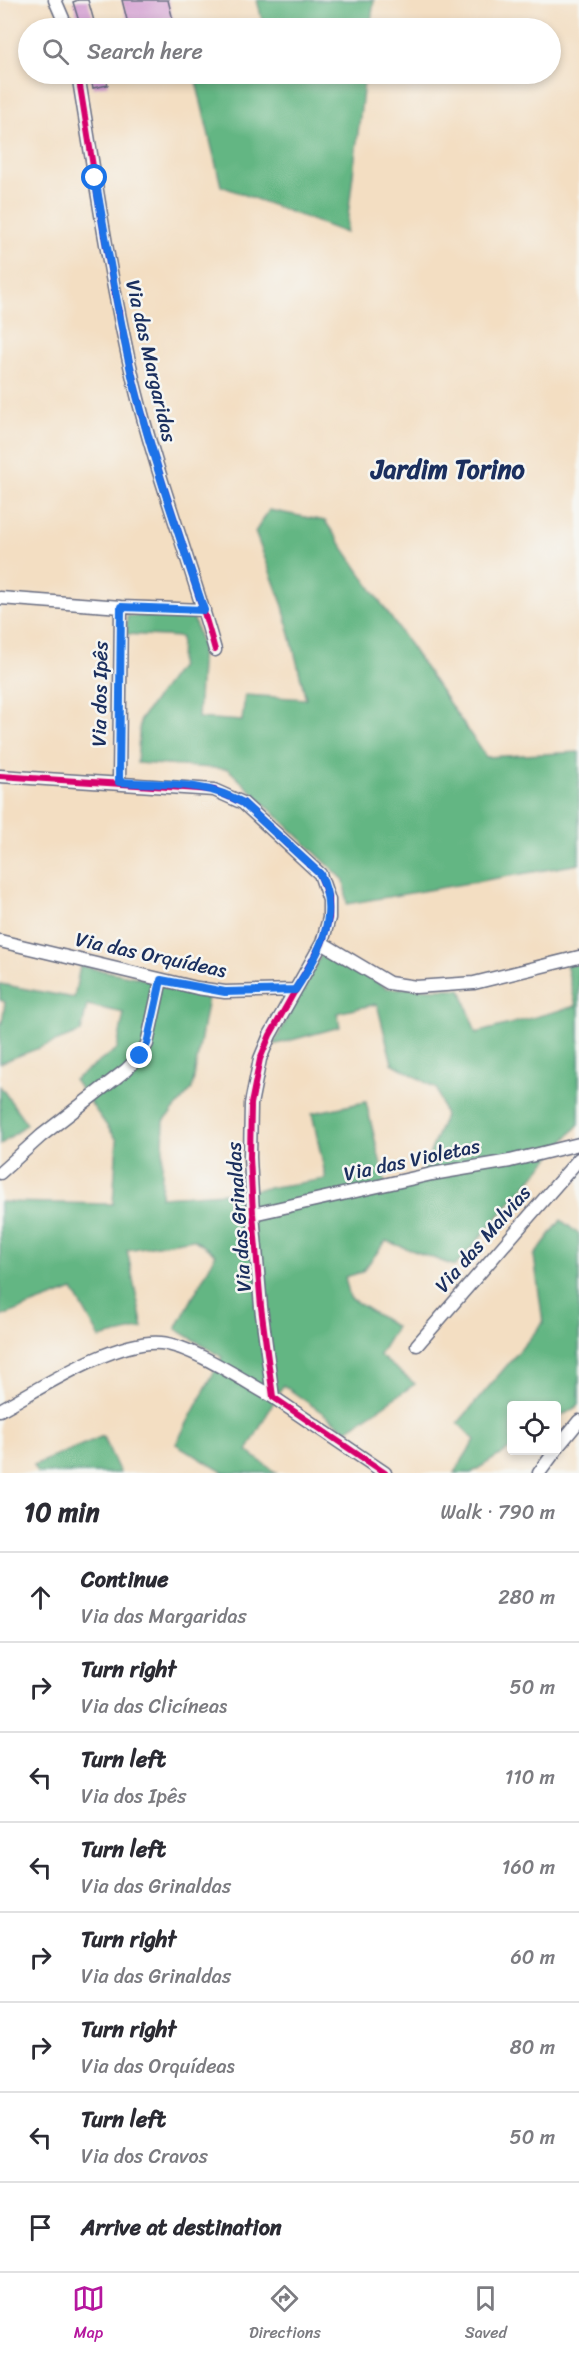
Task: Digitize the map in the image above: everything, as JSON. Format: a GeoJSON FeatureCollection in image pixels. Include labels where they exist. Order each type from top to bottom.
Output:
{"type":"FeatureCollection","features":[{"type":"Feature","properties":{"kind":"street"},"geometry":{"type":"LineString","coordinates":[[55,0],[63,18]]}},
{"type":"Feature","properties":{"kind":"street","name":"Via das Margaridas"},"geometry":{"type":"LineString","coordinates":[[80,84],[113,283],[134,384],[159,473],[215,650]]}},
{"type":"Feature","properties":{"kind":"street"},"geometry":{"type":"LineString","coordinates":[[0,598],[121,607],[204,610]]}},
{"type":"Feature","properties":{"kind":"street","name":"Via dos Ipês"},"geometry":{"type":"LineString","coordinates":[[119,782],[121,607]]}},
{"type":"Feature","properties":{"kind":"street","name":"Via das Grinaldas"},"geometry":{"type":"LineString","coordinates":[[0,776],[214,790],[243,803],[320,874],[326,886],[329,918],[322,943],[270,1035],[254,1082],[250,1126],[253,1214],[261,1307],[273,1397]]}},
{"type":"Feature","properties":{"kind":"street","name":"Via das Orquídeas"},"geometry":{"type":"LineString","coordinates":[[0,941],[161,980],[225,992],[295,990]]}},
{"type":"Feature","properties":{"kind":"street"},"geometry":{"type":"LineString","coordinates":[[322,943],[389,983],[416,987],[474,983],[579,957]]}},
{"type":"Feature","properties":{"kind":"street"},"geometry":{"type":"LineString","coordinates":[[0,1173],[41,1136],[126,1070],[140,1056],[147,1044],[161,980]]}},
{"type":"Feature","properties":{"kind":"street","name":"Via das Violetas"},"geometry":{"type":"LineString","coordinates":[[253,1214],[432,1174],[510,1161],[579,1144]]}},
{"type":"Feature","properties":{"kind":"street","name":"Via das Malvias"},"geometry":{"type":"LineString","coordinates":[[417,1345],[579,1159]]}},
{"type":"Feature","properties":{"kind":"street"},"geometry":{"type":"LineString","coordinates":[[0,1410],[91,1362],[121,1349],[161,1343],[178,1347],[198,1356],[273,1397],[385,1473]]}},
{"type":"Feature","properties":{"kind":"street"},"geometry":{"type":"LineString","coordinates":[[561,1444],[579,1421]]}},
{"type":"Feature","properties":{"kind":"street"},"geometry":{"type":"LineString","coordinates":[[539,1473],[552,1455]]}},
{"type":"Feature","properties":{"kind":"green space"},"geometry":{"type":"Polygon","coordinates":[[[257,0],[374,0],[371,18],[262,18],[257,0]]]}},
{"type":"Feature","properties":{"kind":"green space"},"geometry":{"type":"Polygon","coordinates":[[[197,84],[364,84],[346,233],[221,186],[197,84]]]}},
{"type":"Feature","properties":{"kind":"green space"},"geometry":{"type":"Polygon","coordinates":[[[269,510],[325,521],[486,757],[579,752],[579,864],[347,904],[344,880],[228,769],[137,763],[140,720],[180,666],[181,637],[126,634],[127,616],[193,616],[202,646],[198,718],[242,721],[245,695],[306,699],[283,606],[255,532],[269,510]]]}},
{"type":"Feature","properties":{"kind":"green space"},"geometry":{"type":"Polygon","coordinates":[[[323,951],[387,988],[461,989],[476,1033],[576,1006],[566,964],[579,960],[579,1124],[455,1266],[386,1241],[362,1272],[345,1277],[350,1298],[396,1327],[379,1355],[415,1384],[347,1430],[283,1385],[247,1451],[276,1473],[224,1473],[176,1444],[222,1357],[176,1329],[216,1254],[193,1239],[127,1250],[143,1328],[100,1338],[73,1290],[0,1317],[0,1202],[113,1204],[117,1140],[74,1080],[117,1049],[124,1013],[87,1005],[81,1032],[0,1063],[0,1024],[5,1002],[0,1000],[0,984],[74,998],[80,966],[209,992],[192,1089],[164,1121],[161,1197],[241,1192],[326,1179],[312,1113],[366,1102],[387,1190],[418,1182],[445,1116],[437,1089],[392,1063],[377,1004],[337,1013],[340,1027],[273,1045],[323,951]]]}},
{"type":"Feature","properties":{"kind":"green space"},"geometry":{"type":"Polygon","coordinates":[[[0,1086],[27,1124],[0,1145],[0,1086]]]}},
{"type":"Feature","properties":{"kind":"green space"},"geometry":{"type":"Polygon","coordinates":[[[561,1220],[579,1234],[579,1405],[561,1416],[561,1401],[507,1401],[507,1450],[471,1473],[454,1473],[475,1440],[458,1423],[543,1323],[534,1256],[561,1220]]]}},
{"type":"Feature","properties":{"kind":"green space"},"geometry":{"type":"Polygon","coordinates":[[[103,1436],[120,1473],[37,1473],[34,1465],[103,1436]]]}},
{"type":"Feature","properties":{"kind":"building"},"geometry":{"type":"Polygon","coordinates":[[[88,0],[93,18],[78,18],[73,2],[88,0]]]}},
{"type":"Feature","properties":{"kind":"building"},"geometry":{"type":"Polygon","coordinates":[[[122,0],[168,0],[172,18],[126,18],[122,0]]]}},
{"type":"Feature","properties":{"kind":"building"},"geometry":{"type":"Polygon","coordinates":[[[92,84],[108,85],[93,88],[92,84]]]}},
{"type":"Feature","properties":{"kind":"cycle path"},"geometry":{"type":"LineString","coordinates":[[80,84],[110,268],[134,383],[152,450],[215,650]]}},
{"type":"Feature","properties":{"kind":"cycle path"},"geometry":{"type":"LineString","coordinates":[[0,776],[214,790],[243,803],[320,874],[329,900],[329,918],[322,943],[270,1035],[260,1059],[251,1104],[250,1157],[261,1307],[273,1397],[385,1473]]}},
{"type":"Feature","properties":{"kind":"district","name":"Jardim Torino"},"geometry":{"type":"Point","coordinates":[448,469]}},
{"type":"Feature","properties":{"kind":"route"},"geometry":{"type":"LineString","coordinates":[[95,178],[113,283],[134,384],[159,473],[204,610],[121,607],[119,782],[197,787],[231,796],[243,803],[320,874],[329,900],[329,918],[322,943],[295,990],[225,992],[161,980],[147,1044],[140,1056]]}}]}
